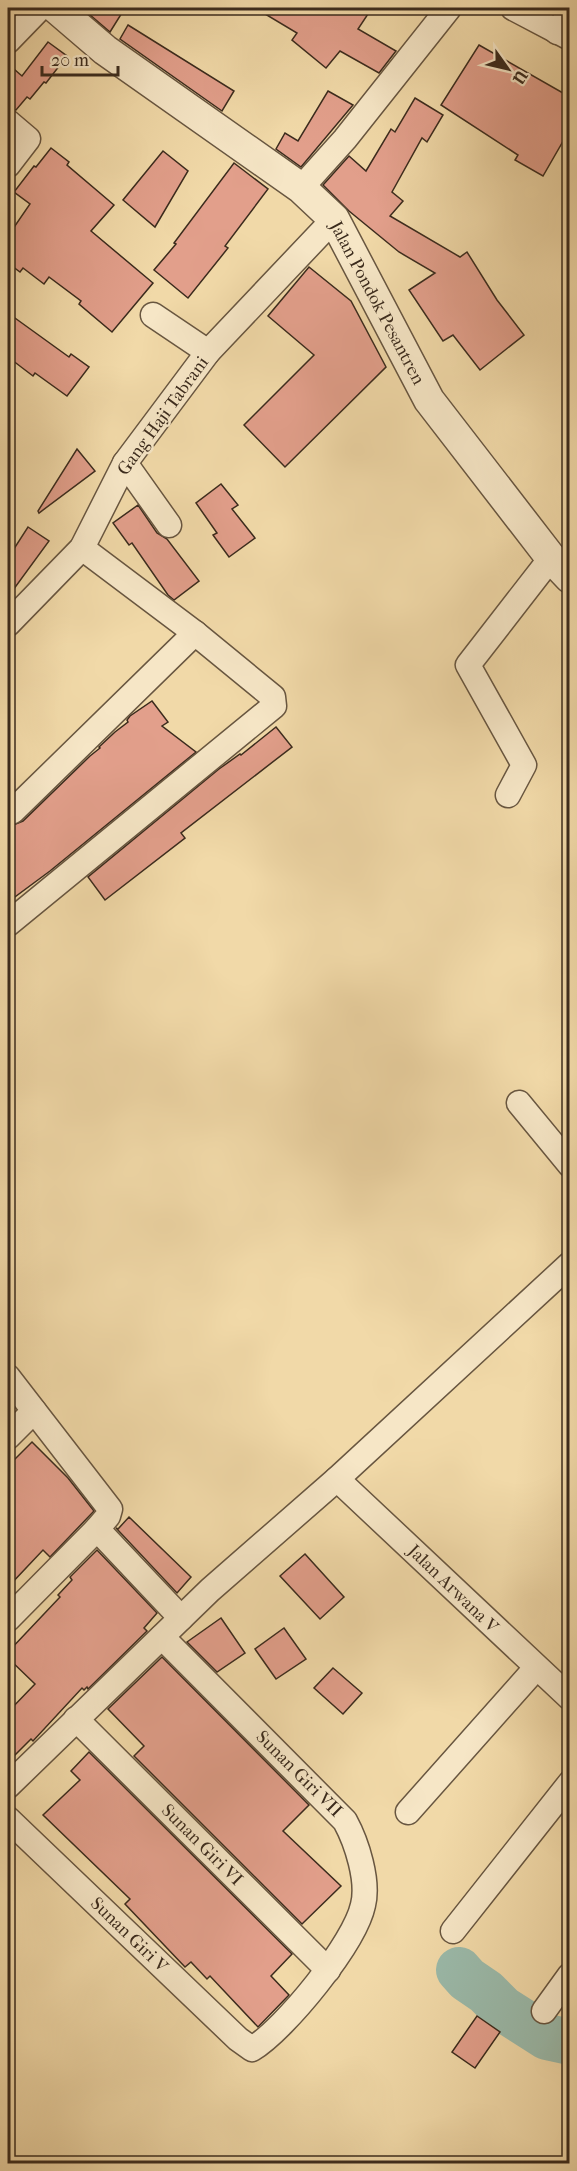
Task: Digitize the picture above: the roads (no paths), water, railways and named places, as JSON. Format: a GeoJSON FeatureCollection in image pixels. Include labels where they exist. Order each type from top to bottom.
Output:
{"type":"FeatureCollection","features":[{"type":"Feature","properties":{"kind":"street"},"geometry":{"type":"LineString","coordinates":[[8,41],[40,8]]}},
{"type":"Feature","properties":{"kind":"street","name":"Jalan Pondok Pesantren"},"geometry":{"type":"LineString","coordinates":[[56,8],[105,50],[301,188],[334,219],[429,400],[560,568]]}},
{"type":"Feature","properties":{"kind":"street"},"geometry":{"type":"LineString","coordinates":[[301,188],[345,139],[449,8]]}},
{"type":"Feature","properties":{"kind":"street"},"geometry":{"type":"LineString","coordinates":[[513,8],[565,27]]}},
{"type":"Feature","properties":{"kind":"street"},"geometry":{"type":"LineString","coordinates":[[8,122],[27,139],[8,165]]}},
{"type":"Feature","properties":{"kind":"street","name":"Gang Haji Tabrani"},"geometry":{"type":"LineString","coordinates":[[8,624],[82,548],[125,463],[208,352],[334,219]]}},
{"type":"Feature","properties":{"kind":"street"},"geometry":{"type":"LineString","coordinates":[[153,315],[208,352]]}},
{"type":"Feature","properties":{"kind":"street"},"geometry":{"type":"LineString","coordinates":[[125,463],[169,525]]}},
{"type":"Feature","properties":{"kind":"street"},"geometry":{"type":"LineString","coordinates":[[8,924],[274,706],[273,697],[195,633],[82,548]]}},
{"type":"Feature","properties":{"kind":"street"},"geometry":{"type":"LineString","coordinates":[[508,795],[524,765],[468,665],[560,568]]}},
{"type":"Feature","properties":{"kind":"street"},"geometry":{"type":"LineString","coordinates":[[8,813],[13,811],[195,633]]}},
{"type":"Feature","properties":{"kind":"street"},"geometry":{"type":"LineString","coordinates":[[519,1103],[570,1165]]}},
{"type":"Feature","properties":{"kind":"street"},"geometry":{"type":"LineString","coordinates":[[8,1786],[210,1590],[337,1479],[570,1264]]}},
{"type":"Feature","properties":{"kind":"street"},"geometry":{"type":"LineString","coordinates":[[8,1377],[109,1507],[110,1513],[8,1619]]}},
{"type":"Feature","properties":{"kind":"street"},"geometry":{"type":"LineString","coordinates":[[8,1437],[34,1411]]}},
{"type":"Feature","properties":{"kind":"street","name":"Jalan Arwana V"},"geometry":{"type":"LineString","coordinates":[[337,1479],[570,1698]]}},
{"type":"Feature","properties":{"kind":"street"},"geometry":{"type":"LineString","coordinates":[[97,1529],[182,1617]]}},
{"type":"Feature","properties":{"kind":"street","name":"Sunan Giri VII"},"geometry":{"type":"LineString","coordinates":[[162,1637],[345,1821],[357,1846],[364,1885],[364,1903],[358,1923],[328,1970],[270,2037],[252,2049]]}},
{"type":"Feature","properties":{"kind":"street"},"geometry":{"type":"LineString","coordinates":[[408,1812],[536,1668]]}},
{"type":"Feature","properties":{"kind":"street","name":"Sunan Giri VI"},"geometry":{"type":"LineString","coordinates":[[76,1719],[328,1970]]}},
{"type":"Feature","properties":{"kind":"street"},"geometry":{"type":"LineString","coordinates":[[453,1931],[570,1783]]}},
{"type":"Feature","properties":{"kind":"street","name":"Sunan Giri V"},"geometry":{"type":"LineString","coordinates":[[8,1819],[238,2039],[252,2049]]}},
{"type":"Feature","properties":{"kind":"street"},"geometry":{"type":"LineString","coordinates":[[544,2011],[570,1976]]}},
{"type":"Feature","properties":{"kind":"waterway"},"geometry":{"type":"LineString","coordinates":[[459,1970],[503,2009],[547,2037],[570,2042]]}}]}
